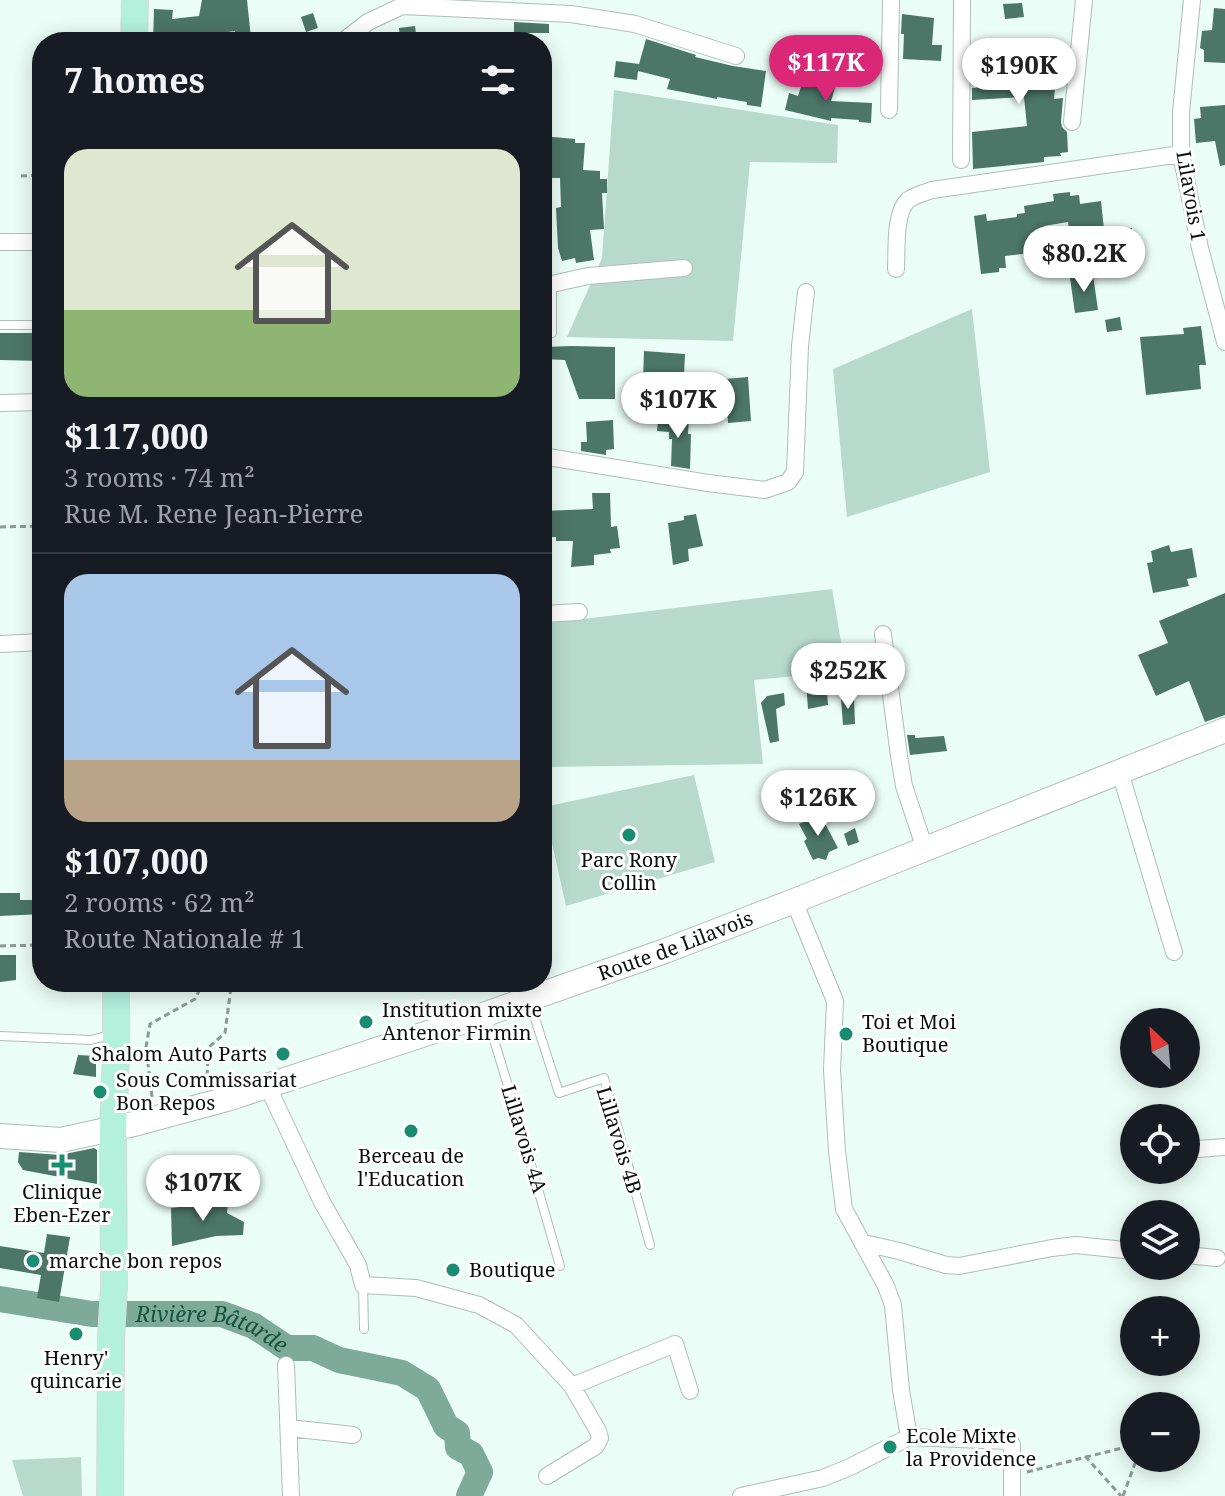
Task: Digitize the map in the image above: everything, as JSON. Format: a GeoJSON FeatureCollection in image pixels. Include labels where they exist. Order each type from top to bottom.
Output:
{"type":"FeatureCollection","features":[{"type":"Feature","properties":{"kind":"main road"},"geometry":{"type":"LineString","coordinates":[[134,32],[135,0]]}},
{"type":"Feature","properties":{"kind":"main road","name":"Route de Lilavois"},"geometry":{"type":"LineString","coordinates":[[552,991],[794,901],[1225,730]]}},
{"type":"Feature","properties":{"kind":"main road"},"geometry":{"type":"LineString","coordinates":[[110,1496],[116,992]]}},
{"type":"Feature","properties":{"kind":"main road","name":"Route de Lilavois"},"geometry":{"type":"LineString","coordinates":[[0,1136],[61,1140],[227,1099],[549,992]]}},
{"type":"Feature","properties":{"kind":"street"},"geometry":{"type":"LineString","coordinates":[[889,110],[891,0]]}},
{"type":"Feature","properties":{"kind":"street"},"geometry":{"type":"LineString","coordinates":[[961,160],[962,0]]}},
{"type":"Feature","properties":{"kind":"street"},"geometry":{"type":"LineString","coordinates":[[1072,122],[1084,0]]}},
{"type":"Feature","properties":{"kind":"street","name":"Lilavois 1"},"geometry":{"type":"LineString","coordinates":[[1192,0],[1181,112],[1181,154],[1200,248],[1225,342]]}},
{"type":"Feature","properties":{"kind":"street"},"geometry":{"type":"LineString","coordinates":[[355,32],[368,22],[402,6],[491,6],[635,24],[736,56]]}},
{"type":"Feature","properties":{"kind":"street"},"geometry":{"type":"LineString","coordinates":[[896,269],[901,210],[907,201],[917,195],[932,190],[1181,154]]}},
{"type":"Feature","properties":{"kind":"street"},"geometry":{"type":"LineString","coordinates":[[0,242],[32,242]]}},
{"type":"Feature","properties":{"kind":"street"},"geometry":{"type":"LineString","coordinates":[[552,283],[588,276],[684,268]]}},
{"type":"Feature","properties":{"kind":"street"},"geometry":{"type":"LineString","coordinates":[[552,458],[765,490],[788,482],[795,472],[800,346],[806,292]]}},
{"type":"Feature","properties":{"kind":"street"},"geometry":{"type":"LineString","coordinates":[[0,403],[32,402]]}},
{"type":"Feature","properties":{"kind":"street"},"geometry":{"type":"LineString","coordinates":[[552,613],[579,612]]}},
{"type":"Feature","properties":{"kind":"street"},"geometry":{"type":"LineString","coordinates":[[883,634],[901,771],[925,849]]}},
{"type":"Feature","properties":{"kind":"street"},"geometry":{"type":"LineString","coordinates":[[0,644],[32,642]]}},
{"type":"Feature","properties":{"kind":"street"},"geometry":{"type":"LineString","coordinates":[[1120,772],[1174,952]]}},
{"type":"Feature","properties":{"kind":"street"},"geometry":{"type":"LineString","coordinates":[[794,901],[835,1001],[832,1070],[844,1209],[886,1286],[893,1305],[909,1437]]}},
{"type":"Feature","properties":{"kind":"street"},"geometry":{"type":"LineString","coordinates":[[267,1085],[322,1202],[358,1265],[363,1285],[416,1288],[479,1305],[516,1325],[572,1386],[600,1438],[596,1446],[547,1476]]}},
{"type":"Feature","properties":{"kind":"street"},"geometry":{"type":"LineString","coordinates":[[1200,1149],[1225,1147]]}},
{"type":"Feature","properties":{"kind":"street"},"geometry":{"type":"LineString","coordinates":[[864,1243],[959,1266],[1076,1245],[1120,1250]]}},
{"type":"Feature","properties":{"kind":"street"},"geometry":{"type":"LineString","coordinates":[[1200,1256],[1217,1258]]}},
{"type":"Feature","properties":{"kind":"street"},"geometry":{"type":"LineString","coordinates":[[572,1386],[675,1344],[690,1391]]}},
{"type":"Feature","properties":{"kind":"street"},"geometry":{"type":"LineString","coordinates":[[286,1365],[291,1496]]}},
{"type":"Feature","properties":{"kind":"street"},"geometry":{"type":"LineString","coordinates":[[289,1428],[353,1435]]}},
{"type":"Feature","properties":{"kind":"street"},"geometry":{"type":"LineString","coordinates":[[741,1496],[823,1478],[909,1437],[1007,1439],[1012,1445],[1012,1496]]}},
{"type":"Feature","properties":{"kind":"lane"},"geometry":{"type":"LineString","coordinates":[[0,325],[32,325]]}},
{"type":"Feature","properties":{"kind":"lane","name":"Lillavois 4B"},"geometry":{"type":"LineString","coordinates":[[529,999],[559,1093],[604,1078],[650,1245]]}},
{"type":"Feature","properties":{"kind":"lane","name":"Lillavois 4A"},"geometry":{"type":"LineString","coordinates":[[486,1014],[560,1266]]}},
{"type":"Feature","properties":{"kind":"lane"},"geometry":{"type":"LineString","coordinates":[[0,1036],[91,1040],[116,1033]]}},
{"type":"Feature","properties":{"kind":"lane"},"geometry":{"type":"LineString","coordinates":[[363,1285],[364,1329]]}},
{"type":"Feature","properties":{"kind":"path"},"geometry":{"type":"LineString","coordinates":[[21,176],[32,175]]}},
{"type":"Feature","properties":{"kind":"path"},"geometry":{"type":"LineString","coordinates":[[0,527],[32,526]]}},
{"type":"Feature","properties":{"kind":"path"},"geometry":{"type":"LineString","coordinates":[[0,946],[32,945]]}},
{"type":"Feature","properties":{"kind":"path"},"geometry":{"type":"LineString","coordinates":[[152,1097],[146,1047],[150,1024],[195,999],[198,992]]}},
{"type":"Feature","properties":{"kind":"path"},"geometry":{"type":"LineString","coordinates":[[207,1086],[208,1048],[225,1033],[230,992]]}},
{"type":"Feature","properties":{"kind":"path"},"geometry":{"type":"LineString","coordinates":[[1012,1476],[1120,1448]]}},
{"type":"Feature","properties":{"kind":"path"},"geometry":{"type":"LineString","coordinates":[[1085,1456],[1122,1496],[1131,1472]]}},
{"type":"Feature","properties":{"kind":"green space"},"geometry":{"type":"Polygon","coordinates":[[[614,90],[838,125],[837,163],[750,162],[733,341],[567,337],[602,258],[614,90]]]}},
{"type":"Feature","properties":{"kind":"green space"},"geometry":{"type":"Polygon","coordinates":[[[972,309],[990,472],[847,517],[833,369],[972,309]]]}},
{"type":"Feature","properties":{"kind":"green space"},"geometry":{"type":"Polygon","coordinates":[[[832,589],[846,671],[754,680],[763,764],[552,767],[552,623],[832,589]]]}},
{"type":"Feature","properties":{"kind":"green space","name":"Parc Rony Collin"},"geometry":{"type":"Polygon","coordinates":[[[694,775],[715,862],[566,906],[552,843],[552,805],[694,775]]]}},
{"type":"Feature","properties":{"kind":"green space"},"geometry":{"type":"Polygon","coordinates":[[[81,1457],[82,1496],[23,1496],[12,1460],[81,1457]]]}},
{"type":"Feature","properties":{"kind":"building"},"geometry":{"type":"Polygon","coordinates":[[[202,0],[247,0],[250,32],[153,32],[154,9],[173,10],[172,19],[199,16],[202,0]]]}},
{"type":"Feature","properties":{"kind":"building"},"geometry":{"type":"Polygon","coordinates":[[[1022,3],[1024,17],[1005,19],[1003,4],[1022,3]]]}},
{"type":"Feature","properties":{"kind":"building"},"geometry":{"type":"Polygon","coordinates":[[[1214,8],[1225,9],[1225,63],[1204,62],[1204,50],[1200,48],[1202,31],[1212,30],[1214,8]]]}},
{"type":"Feature","properties":{"kind":"building"},"geometry":{"type":"Polygon","coordinates":[[[313,13],[318,28],[306,32],[301,17],[313,13]]]}},
{"type":"Feature","properties":{"kind":"building"},"geometry":{"type":"Polygon","coordinates":[[[902,14],[934,18],[932,45],[942,45],[941,61],[903,59],[902,14]]]}},
{"type":"Feature","properties":{"kind":"building"},"geometry":{"type":"Polygon","coordinates":[[[514,22],[549,24],[549,32],[514,32],[514,22]]]}},
{"type":"Feature","properties":{"kind":"building"},"geometry":{"type":"Polygon","coordinates":[[[415,26],[416,32],[399,32],[399,28],[415,26]]]}},
{"type":"Feature","properties":{"kind":"building"},"geometry":{"type":"Polygon","coordinates":[[[646,39],[695,57],[766,71],[761,107],[667,89],[670,79],[638,71],[637,80],[614,77],[616,61],[639,64],[638,68],[646,39]]]}},
{"type":"Feature","properties":{"kind":"building"},"geometry":{"type":"Polygon","coordinates":[[[1019,44],[1019,49],[1058,53],[1054,99],[1063,98],[1061,122],[1067,132],[1068,152],[1060,153],[1061,156],[1044,157],[1044,162],[973,169],[972,132],[1027,126],[1024,97],[972,100],[972,88],[976,88],[973,48],[1019,44]]]}},
{"type":"Feature","properties":{"kind":"building"},"geometry":{"type":"Polygon","coordinates":[[[804,77],[836,85],[831,101],[872,103],[871,123],[831,118],[831,121],[785,110],[789,93],[798,96],[804,77]]]}},
{"type":"Feature","properties":{"kind":"building"},"geometry":{"type":"Polygon","coordinates":[[[1225,105],[1225,165],[1220,166],[1215,141],[1196,143],[1194,119],[1201,118],[1200,107],[1225,105]]]}},
{"type":"Feature","properties":{"kind":"building"},"geometry":{"type":"Polygon","coordinates":[[[552,137],[585,143],[583,170],[600,171],[600,179],[607,179],[607,193],[602,193],[604,229],[590,230],[594,260],[576,263],[575,258],[562,261],[558,248],[556,208],[561,207],[560,178],[552,178],[552,137]]]}},
{"type":"Feature","properties":{"kind":"building"},"geometry":{"type":"Polygon","coordinates":[[[1070,192],[1070,196],[1079,195],[1080,204],[1101,201],[1105,239],[1070,240],[1068,222],[1044,226],[1048,251],[1005,256],[1006,268],[981,274],[974,216],[986,214],[987,221],[1017,217],[1017,214],[1025,213],[1024,206],[1054,201],[1053,194],[1070,192]]]}},
{"type":"Feature","properties":{"kind":"building"},"geometry":{"type":"Polygon","coordinates":[[[1132,228],[1134,242],[1122,243],[1121,229],[1132,228]]]}},
{"type":"Feature","properties":{"kind":"building"},"geometry":{"type":"Polygon","coordinates":[[[1093,275],[1098,310],[1075,313],[1070,278],[1093,275]]]}},
{"type":"Feature","properties":{"kind":"building"},"geometry":{"type":"Polygon","coordinates":[[[1120,317],[1122,330],[1107,332],[1105,320],[1120,317]]]}},
{"type":"Feature","properties":{"kind":"building"},"geometry":{"type":"Polygon","coordinates":[[[1201,326],[1206,365],[1199,365],[1201,389],[1146,395],[1140,337],[1184,334],[1183,328],[1201,326]]]}},
{"type":"Feature","properties":{"kind":"building"},"geometry":{"type":"Polygon","coordinates":[[[0,333],[32,333],[32,361],[0,360],[0,333]]]}},
{"type":"Feature","properties":{"kind":"building"},"geometry":{"type":"Polygon","coordinates":[[[552,347],[615,347],[615,399],[579,399],[565,360],[552,359],[552,347]]]}},
{"type":"Feature","properties":{"kind":"building"},"geometry":{"type":"Polygon","coordinates":[[[644,351],[685,354],[683,398],[659,398],[659,382],[643,381],[644,351]]]}},
{"type":"Feature","properties":{"kind":"building"},"geometry":{"type":"Polygon","coordinates":[[[748,377],[751,421],[728,423],[725,379],[748,377]]]}},
{"type":"Feature","properties":{"kind":"building"},"geometry":{"type":"Polygon","coordinates":[[[689,417],[690,469],[671,466],[672,439],[669,439],[669,432],[657,431],[658,419],[689,417]]]}},
{"type":"Feature","properties":{"kind":"building"},"geometry":{"type":"Polygon","coordinates":[[[613,420],[614,449],[606,450],[606,455],[581,451],[581,442],[587,442],[586,422],[613,420]]]}},
{"type":"Feature","properties":{"kind":"building"},"geometry":{"type":"Polygon","coordinates":[[[592,493],[610,493],[611,527],[617,526],[620,548],[610,549],[611,553],[594,555],[594,565],[571,567],[573,541],[556,541],[556,537],[552,537],[552,511],[593,509],[592,493]]]}},
{"type":"Feature","properties":{"kind":"building"},"geometry":{"type":"Polygon","coordinates":[[[696,514],[703,546],[688,549],[689,561],[673,565],[668,523],[696,514]]]}},
{"type":"Feature","properties":{"kind":"building"},"geometry":{"type":"Polygon","coordinates":[[[1169,545],[1171,552],[1192,548],[1197,577],[1187,579],[1189,586],[1153,593],[1147,563],[1153,562],[1151,551],[1169,545]]]}},
{"type":"Feature","properties":{"kind":"building"},"geometry":{"type":"Polygon","coordinates":[[[1225,593],[1225,715],[1205,722],[1189,681],[1156,696],[1138,655],[1168,643],[1159,621],[1225,593]]]}},
{"type":"Feature","properties":{"kind":"building"},"geometry":{"type":"Polygon","coordinates":[[[826,678],[828,705],[808,709],[806,682],[826,678]]]}},
{"type":"Feature","properties":{"kind":"building"},"geometry":{"type":"Polygon","coordinates":[[[784,693],[785,705],[776,709],[779,741],[770,743],[761,703],[767,696],[784,693]]]}},
{"type":"Feature","properties":{"kind":"building"},"geometry":{"type":"Polygon","coordinates":[[[854,697],[855,724],[843,725],[841,699],[854,697]]]}},
{"type":"Feature","properties":{"kind":"building"},"geometry":{"type":"Polygon","coordinates":[[[907,735],[915,735],[915,738],[944,736],[947,751],[910,755],[907,735]]]}},
{"type":"Feature","properties":{"kind":"building"},"geometry":{"type":"Polygon","coordinates":[[[820,814],[838,848],[829,852],[826,860],[813,860],[799,824],[820,814]]]}},
{"type":"Feature","properties":{"kind":"building"},"geometry":{"type":"Polygon","coordinates":[[[855,828],[859,842],[848,846],[844,834],[855,828]]]}},
{"type":"Feature","properties":{"kind":"building"},"geometry":{"type":"Polygon","coordinates":[[[0,893],[20,893],[20,900],[32,900],[32,914],[0,916],[0,893]]]}},
{"type":"Feature","properties":{"kind":"building"},"geometry":{"type":"Polygon","coordinates":[[[0,955],[16,955],[16,980],[0,982],[0,955]]]}},
{"type":"Feature","properties":{"kind":"building"},"geometry":{"type":"Polygon","coordinates":[[[78,1055],[96,1056],[96,1077],[73,1074],[78,1055]]]}},
{"type":"Feature","properties":{"kind":"building","name":"Clinique Eben-Ezer"},"geometry":{"type":"Polygon","coordinates":[[[97,1150],[97,1184],[23,1170],[18,1162],[19,1152],[60,1155],[97,1150]]]}},
{"type":"Feature","properties":{"kind":"building"},"geometry":{"type":"Polygon","coordinates":[[[228,1202],[227,1213],[244,1222],[243,1235],[216,1236],[172,1246],[171,1208],[228,1202]]]}},
{"type":"Feature","properties":{"kind":"building","name":"marche bon repos"},"geometry":{"type":"Polygon","coordinates":[[[47,1234],[70,1237],[59,1302],[37,1298],[41,1275],[0,1268],[0,1246],[44,1253],[47,1234]]]}},
{"type":"Feature","properties":{"kind":"waterway","name":"Rivière Bâtarde"},"geometry":{"type":"LineString","coordinates":[[0,1299],[92,1314],[222,1314],[254,1326],[287,1348],[313,1348],[339,1360],[402,1373],[428,1389],[446,1426],[457,1433],[458,1447],[471,1454],[480,1472],[469,1496]]}},
{"type":"Feature","properties":{"kind":"place","name":"Parc Rony Collin"},"geometry":{"type":"Point","coordinates":[629,835]}},
{"type":"Feature","properties":{"kind":"place","name":"Institution mixte Antenor Firmin"},"geometry":{"type":"Point","coordinates":[366,1022]}},
{"type":"Feature","properties":{"kind":"place","name":"Toi et Moi Boutique"},"geometry":{"type":"Point","coordinates":[846,1034]}},
{"type":"Feature","properties":{"kind":"place","name":"Shalom Auto Parts"},"geometry":{"type":"Point","coordinates":[283,1054]}},
{"type":"Feature","properties":{"kind":"place","name":"Sous Commissariat Bon Repos"},"geometry":{"type":"Point","coordinates":[100,1092]}},
{"type":"Feature","properties":{"kind":"place","name":"Berceau de l'Education"},"geometry":{"type":"Point","coordinates":[411,1131]}},
{"type":"Feature","properties":{"kind":"place","name":"Clinique Eben-Ezer"},"geometry":{"type":"Point","coordinates":[62,1165]}},
{"type":"Feature","properties":{"kind":"place","name":"marche bon repos"},"geometry":{"type":"Point","coordinates":[33,1261]}},
{"type":"Feature","properties":{"kind":"place","name":"Boutique"},"geometry":{"type":"Point","coordinates":[453,1270]}},
{"type":"Feature","properties":{"kind":"place","name":"Henry' quincarie"},"geometry":{"type":"Point","coordinates":[76,1334]}},
{"type":"Feature","properties":{"kind":"place","name":"Ecole Mixte la Providence"},"geometry":{"type":"Point","coordinates":[890,1447]}}]}
